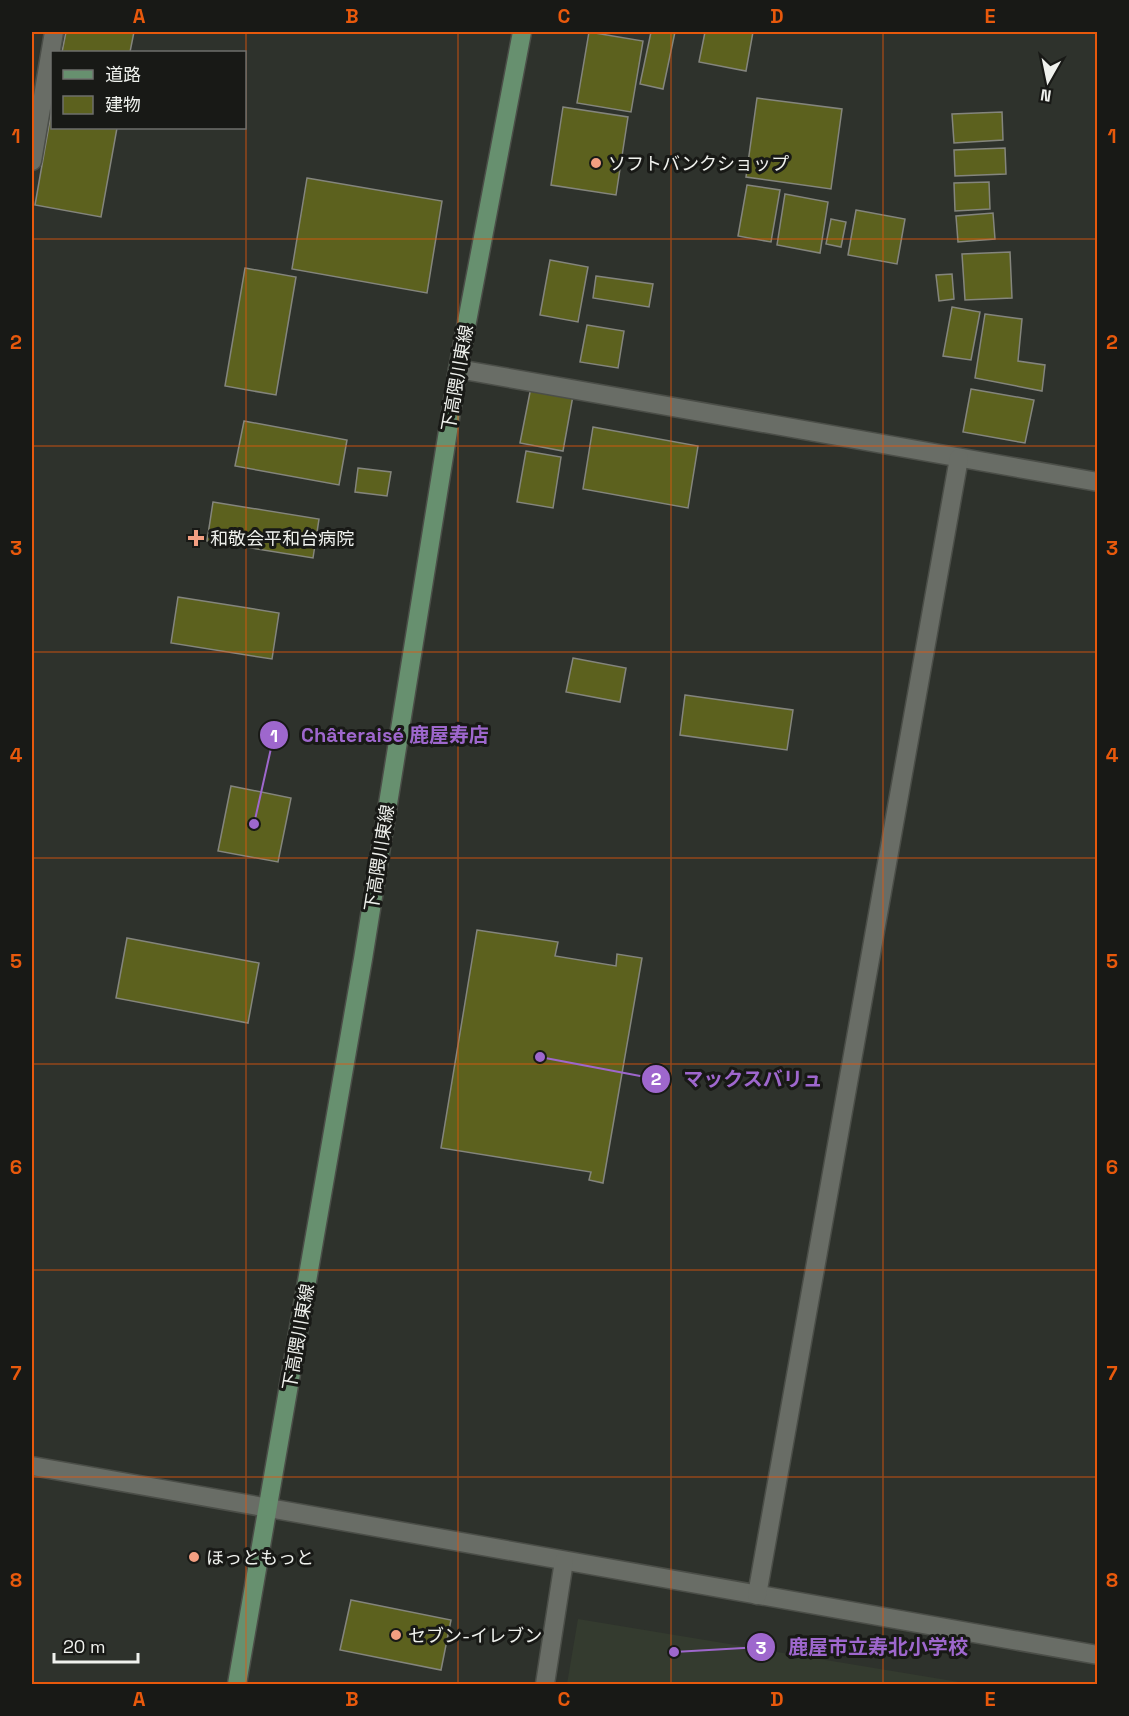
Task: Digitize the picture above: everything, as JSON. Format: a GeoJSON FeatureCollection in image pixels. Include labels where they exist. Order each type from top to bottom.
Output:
{"type":"FeatureCollection","features":[{"type":"Feature","properties":{"kind":"main road","name":"下高隈川東線"},"geometry":{"type":"LineString","coordinates":[[237,1684],[363,959],[458,369],[522,32]]}},
{"type":"Feature","properties":{"kind":"street"},"geometry":{"type":"LineString","coordinates":[[32,161],[54,32]]}},
{"type":"Feature","properties":{"kind":"street"},"geometry":{"type":"LineString","coordinates":[[458,369],[1098,482]]}},
{"type":"Feature","properties":{"kind":"street"},"geometry":{"type":"LineString","coordinates":[[757,1595],[959,458]]}},
{"type":"Feature","properties":{"kind":"street"},"geometry":{"type":"LineString","coordinates":[[32,1466],[1098,1655]]}},
{"type":"Feature","properties":{"kind":"street"},"geometry":{"type":"LineString","coordinates":[[545,1684],[564,1561]]}},
{"type":"Feature","properties":{"kind":"shaded area"},"geometry":{"type":"Polygon","coordinates":[[[578,1619],[971,1684],[567,1684],[578,1619]]]}},
{"type":"Feature","properties":{"kind":"building"},"geometry":{"type":"Polygon","coordinates":[[[66,32],[134,32],[130,51],[62,51],[66,32]]]}},
{"type":"Feature","properties":{"kind":"building"},"geometry":{"type":"Polygon","coordinates":[[[589,32],[643,41],[631,112],[577,103],[589,32]]]}},
{"type":"Feature","properties":{"kind":"building"},"geometry":{"type":"Polygon","coordinates":[[[651,32],[675,32],[663,89],[640,84],[651,32]]]}},
{"type":"Feature","properties":{"kind":"building"},"geometry":{"type":"Polygon","coordinates":[[[705,32],[753,32],[746,71],[699,62],[705,32]]]}},
{"type":"Feature","properties":{"kind":"building"},"geometry":{"type":"Polygon","coordinates":[[[757,98],[842,109],[831,189],[746,177],[757,98]]]}},
{"type":"Feature","properties":{"kind":"building"},"geometry":{"type":"Polygon","coordinates":[[[563,107],[628,117],[616,195],[551,185],[563,107]]]}},
{"type":"Feature","properties":{"kind":"building"},"geometry":{"type":"Polygon","coordinates":[[[1002,112],[1003,140],[954,143],[952,114],[1002,112]]]}},
{"type":"Feature","properties":{"kind":"building"},"geometry":{"type":"Polygon","coordinates":[[[51,114],[51,129],[117,129],[101,217],[35,205],[51,114]]]}},
{"type":"Feature","properties":{"kind":"building"},"geometry":{"type":"Polygon","coordinates":[[[1005,148],[1006,174],[955,176],[954,150],[1005,148]]]}},
{"type":"Feature","properties":{"kind":"building"},"geometry":{"type":"Polygon","coordinates":[[[307,178],[442,201],[427,293],[292,269],[307,178]]]}},
{"type":"Feature","properties":{"kind":"building"},"geometry":{"type":"Polygon","coordinates":[[[989,182],[990,209],[955,211],[954,183],[989,182]]]}},
{"type":"Feature","properties":{"kind":"building"},"geometry":{"type":"Polygon","coordinates":[[[747,185],[780,190],[771,242],[738,236],[747,185]]]}},
{"type":"Feature","properties":{"kind":"building"},"geometry":{"type":"Polygon","coordinates":[[[785,194],[828,202],[820,253],[777,245],[785,194]]]}},
{"type":"Feature","properties":{"kind":"building"},"geometry":{"type":"Polygon","coordinates":[[[856,210],[905,219],[897,264],[848,255],[856,210]]]}},
{"type":"Feature","properties":{"kind":"building"},"geometry":{"type":"Polygon","coordinates":[[[993,213],[995,239],[958,242],[956,216],[993,213]]]}},
{"type":"Feature","properties":{"kind":"building"},"geometry":{"type":"Polygon","coordinates":[[[831,219],[846,222],[841,247],[826,244],[831,219]]]}},
{"type":"Feature","properties":{"kind":"building"},"geometry":{"type":"Polygon","coordinates":[[[1010,252],[1012,298],[965,300],[962,254],[1010,252]]]}},
{"type":"Feature","properties":{"kind":"building"},"geometry":{"type":"Polygon","coordinates":[[[550,260],[588,267],[578,322],[540,315],[550,260]]]}},
{"type":"Feature","properties":{"kind":"building"},"geometry":{"type":"Polygon","coordinates":[[[245,268],[296,277],[276,395],[225,386],[245,268]]]}},
{"type":"Feature","properties":{"kind":"building"},"geometry":{"type":"Polygon","coordinates":[[[952,274],[954,299],[939,301],[936,275],[952,274]]]}},
{"type":"Feature","properties":{"kind":"building"},"geometry":{"type":"Polygon","coordinates":[[[596,276],[653,284],[649,307],[593,298],[596,276]]]}},
{"type":"Feature","properties":{"kind":"building"},"geometry":{"type":"Polygon","coordinates":[[[952,307],[980,312],[971,360],[943,356],[952,307]]]}},
{"type":"Feature","properties":{"kind":"building"},"geometry":{"type":"Polygon","coordinates":[[[985,314],[1022,319],[1018,361],[1045,365],[1042,391],[975,378],[985,314]]]}},
{"type":"Feature","properties":{"kind":"building"},"geometry":{"type":"Polygon","coordinates":[[[587,325],[624,331],[618,368],[580,362],[587,325]]]}},
{"type":"Feature","properties":{"kind":"building"},"geometry":{"type":"Polygon","coordinates":[[[532,382],[574,390],[563,451],[520,443],[532,382]]]}},
{"type":"Feature","properties":{"kind":"building"},"geometry":{"type":"Polygon","coordinates":[[[971,389],[1034,400],[1025,443],[963,432],[971,389]]]}},
{"type":"Feature","properties":{"kind":"building"},"geometry":{"type":"Polygon","coordinates":[[[244,421],[347,440],[339,485],[235,466],[244,421]]]}},
{"type":"Feature","properties":{"kind":"building"},"geometry":{"type":"Polygon","coordinates":[[[593,427],[698,446],[688,508],[583,489],[593,427]]]}},
{"type":"Feature","properties":{"kind":"building"},"geometry":{"type":"Polygon","coordinates":[[[526,451],[561,457],[553,508],[517,502],[526,451]]]}},
{"type":"Feature","properties":{"kind":"building"},"geometry":{"type":"Polygon","coordinates":[[[358,468],[391,472],[387,496],[355,492],[358,468]]]}},
{"type":"Feature","properties":{"kind":"building"},"geometry":{"type":"Polygon","coordinates":[[[213,502],[319,519],[313,558],[207,541],[213,502]]]}},
{"type":"Feature","properties":{"kind":"building"},"geometry":{"type":"Polygon","coordinates":[[[178,597],[279,613],[272,659],[171,643],[178,597]]]}},
{"type":"Feature","properties":{"kind":"building"},"geometry":{"type":"Polygon","coordinates":[[[573,658],[626,668],[620,702],[566,692],[573,658]]]}},
{"type":"Feature","properties":{"kind":"building"},"geometry":{"type":"Polygon","coordinates":[[[685,695],[793,710],[787,750],[680,735],[685,695]]]}},
{"type":"Feature","properties":{"kind":"building"},"geometry":{"type":"Polygon","coordinates":[[[231,786],[291,798],[278,862],[218,851],[231,786]]]}},
{"type":"Feature","properties":{"kind":"building"},"geometry":{"type":"Polygon","coordinates":[[[477,930],[558,942],[555,956],[616,966],[617,954],[642,958],[603,1183],[589,1180],[591,1172],[441,1148],[477,930]]]}},
{"type":"Feature","properties":{"kind":"building"},"geometry":{"type":"Polygon","coordinates":[[[127,938],[259,963],[248,1023],[116,998],[127,938]]]}},
{"type":"Feature","properties":{"kind":"building","name":"セブン-イレブン"},"geometry":{"type":"Polygon","coordinates":[[[351,1600],[451,1620],[441,1670],[340,1650],[351,1600]]]}},
{"type":"Feature","properties":{"kind":"place","name":"ソフトバンクショップ"},"geometry":{"type":"Point","coordinates":[596,163]}},
{"type":"Feature","properties":{"kind":"place","name":"和敬会平和台病院"},"geometry":{"type":"Point","coordinates":[196,538]}},
{"type":"Feature","properties":{"kind":"place","name":"Châteraisé 鹿屋寿店"},"geometry":{"type":"Point","coordinates":[254,824]}},
{"type":"Feature","properties":{"kind":"place","name":"マックスバリュ"},"geometry":{"type":"Point","coordinates":[540,1057]}},
{"type":"Feature","properties":{"kind":"place","name":"ほっともっと"},"geometry":{"type":"Point","coordinates":[194,1557]}},
{"type":"Feature","properties":{"kind":"place","name":"セブン-イレブン"},"geometry":{"type":"Point","coordinates":[396,1635]}},
{"type":"Feature","properties":{"kind":"place","name":"鹿屋市立寿北小学校"},"geometry":{"type":"Point","coordinates":[674,1652]}}]}
